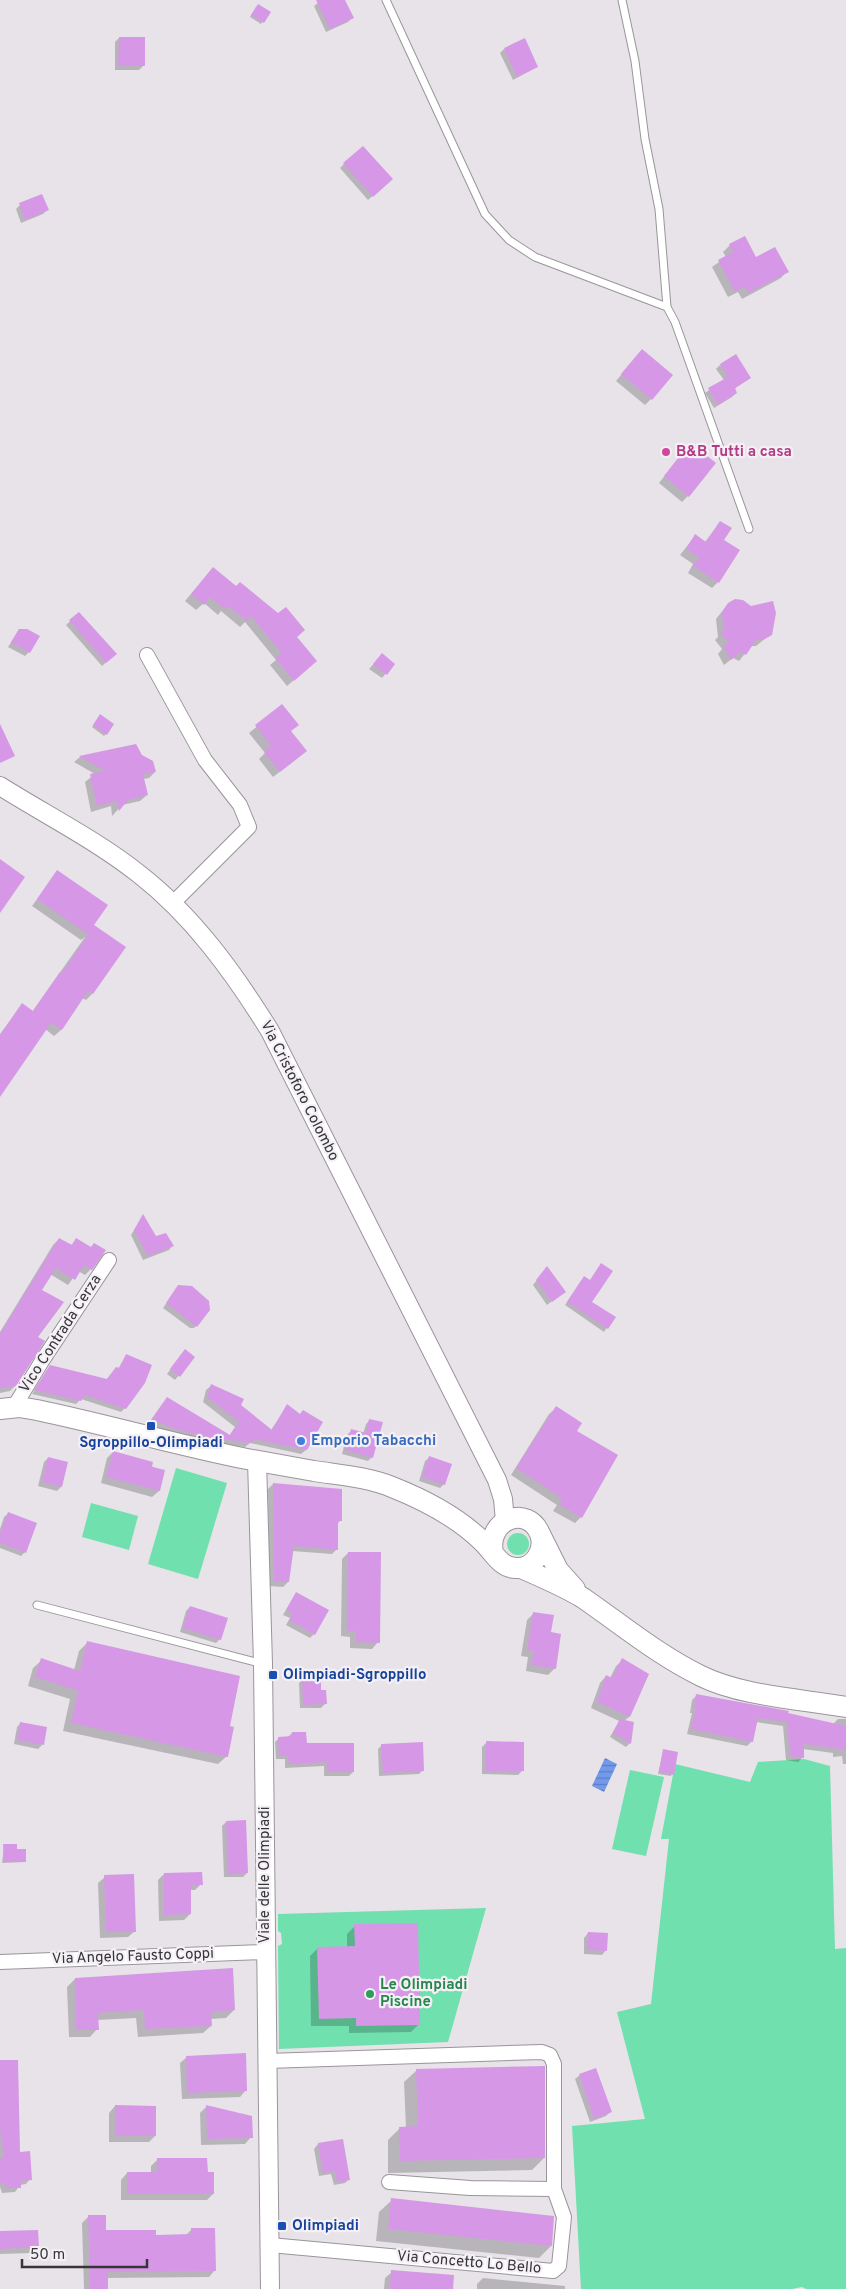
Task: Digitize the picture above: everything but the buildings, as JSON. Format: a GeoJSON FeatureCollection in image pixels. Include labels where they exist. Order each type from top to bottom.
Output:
{"type":"FeatureCollection","features":[{"type":"Feature","properties":{"kind":"main road"},"geometry":{"type":"LineString","coordinates":[[7,1408],[68,1416],[196,1448],[339,1474],[390,1486],[448,1514],[478,1523],[504,1522]]}},
{"type":"Feature","properties":{"kind":"main road"},"geometry":{"type":"LineString","coordinates":[[448,1514],[493,1553],[502,1564],[508,1567],[521,1568],[551,1580],[582,1598],[656,1651],[702,1677],[731,1688],[846,1707]]}},
{"type":"Feature","properties":{"kind":"main road"},"geometry":{"type":"LineString","coordinates":[[493,1553],[492,1536],[504,1522],[511,1518],[525,1519],[538,1530],[558,1570],[582,1598]]}},
{"type":"Feature","properties":{"kind":"main road"},"geometry":{"type":"LineString","coordinates":[[521,1568],[530,1565],[536,1559],[542,1542],[538,1530]]}},
{"type":"Feature","properties":{"kind":"street"},"geometry":{"type":"LineString","coordinates":[[147,655],[206,760],[240,805],[250,827],[172,904]]}},
{"type":"Feature","properties":{"kind":"street","name":"Via Cristoforo Colombo"},"geometry":{"type":"LineString","coordinates":[[0,786],[139,874],[172,904],[218,954],[270,1031],[497,1480]]}},
{"type":"Feature","properties":{"kind":"street","name":"Vico Contrada Cerza"},"geometry":{"type":"LineString","coordinates":[[7,1408],[42,1361],[109,1260]]}},
{"type":"Feature","properties":{"kind":"street","name":"Viale delle Olimpiadi"},"geometry":{"type":"LineString","coordinates":[[257,1460],[263,1664],[270,2289]]}},
{"type":"Feature","properties":{"kind":"street"},"geometry":{"type":"LineString","coordinates":[[497,1480],[503,1499],[504,1522]]}},
{"type":"Feature","properties":{"kind":"street"},"geometry":{"type":"LineString","coordinates":[[497,1480],[538,1530]]}},
{"type":"Feature","properties":{"kind":"street","name":"Via Angelo Fausto Coppi"},"geometry":{"type":"LineString","coordinates":[[0,1962],[265,1952]]}},
{"type":"Feature","properties":{"kind":"street","name":"Via Concetto Lo Bello"},"geometry":{"type":"LineString","coordinates":[[267,2061],[542,2052],[550,2055],[554,2064],[554,2189],[564,2217],[558,2266],[554,2271],[270,2245]]}},
{"type":"Feature","properties":{"kind":"street"},"geometry":{"type":"LineString","coordinates":[[388,2182],[470,2188],[554,2189]]}},
{"type":"Feature","properties":{"kind":"lane"},"geometry":{"type":"LineString","coordinates":[[386,0],[485,214],[508,240],[535,257],[667,307]]}},
{"type":"Feature","properties":{"kind":"lane"},"geometry":{"type":"LineString","coordinates":[[622,0],[636,61],[645,140],[659,210],[667,307],[675,322],[748,529]]}},
{"type":"Feature","properties":{"kind":"lane"},"geometry":{"type":"LineString","coordinates":[[37,1605],[263,1664]]}},
{"type":"Feature","properties":{"kind":"green space"},"geometry":{"type":"Polygon","coordinates":[[[176,1468],[227,1483],[198,1579],[148,1564],[176,1468]]]}},
{"type":"Feature","properties":{"kind":"green space"},"geometry":{"type":"Polygon","coordinates":[[[91,1503],[138,1516],[129,1550],[82,1537],[91,1503]]]}},
{"type":"Feature","properties":{"kind":"green space"},"geometry":{"type":"Polygon","coordinates":[[[518,1533],[526,1536],[529,1544],[526,1552],[518,1555],[510,1552],[507,1544],[510,1536],[518,1533]]]}},
{"type":"Feature","properties":{"kind":"green space"},"geometry":{"type":"Polygon","coordinates":[[[804,1759],[830,1766],[835,1949],[846,1948],[846,2289],[806,2289],[802,2287],[792,2289],[581,2289],[572,2126],[645,2119],[617,2012],[651,2004],[669,1839],[661,1839],[675,1764],[750,1782],[758,1762],[804,1759]]]}},
{"type":"Feature","properties":{"kind":"green space"},"geometry":{"type":"Polygon","coordinates":[[[630,1770],[664,1777],[646,1856],[612,1849],[630,1770]]]}},
{"type":"Feature","properties":{"kind":"green space","name":"Le Olimpiadi Piscine"},"geometry":{"type":"Polygon","coordinates":[[[486,1908],[448,2042],[279,2049],[278,1946],[282,1944],[281,1933],[278,1931],[278,1914],[486,1908]]]}},
{"type":"Feature","properties":{"kind":"water"},"geometry":{"type":"Polygon","coordinates":[[[605,1758],[617,1764],[604,1792],[592,1786],[605,1758]]]}},
{"type":"Feature","properties":{"kind":"place","name":"B&B Tutti a casa"},"geometry":{"type":"Point","coordinates":[666,452]}},
{"type":"Feature","properties":{"kind":"place","name":"Sgroppillo-Olimpiadi"},"geometry":{"type":"Point","coordinates":[151,1426]}},
{"type":"Feature","properties":{"kind":"place","name":"Emporio Tabacchi"},"geometry":{"type":"Point","coordinates":[301,1441]}},
{"type":"Feature","properties":{"kind":"place","name":"Olimpiadi-Sgroppillo"},"geometry":{"type":"Point","coordinates":[273,1675]}},
{"type":"Feature","properties":{"kind":"place","name":"Le Olimpiadi Piscine"},"geometry":{"type":"Point","coordinates":[370,1994]}},
{"type":"Feature","properties":{"kind":"place","name":"Olimpiadi"},"geometry":{"type":"Point","coordinates":[282,2226]}}]}
